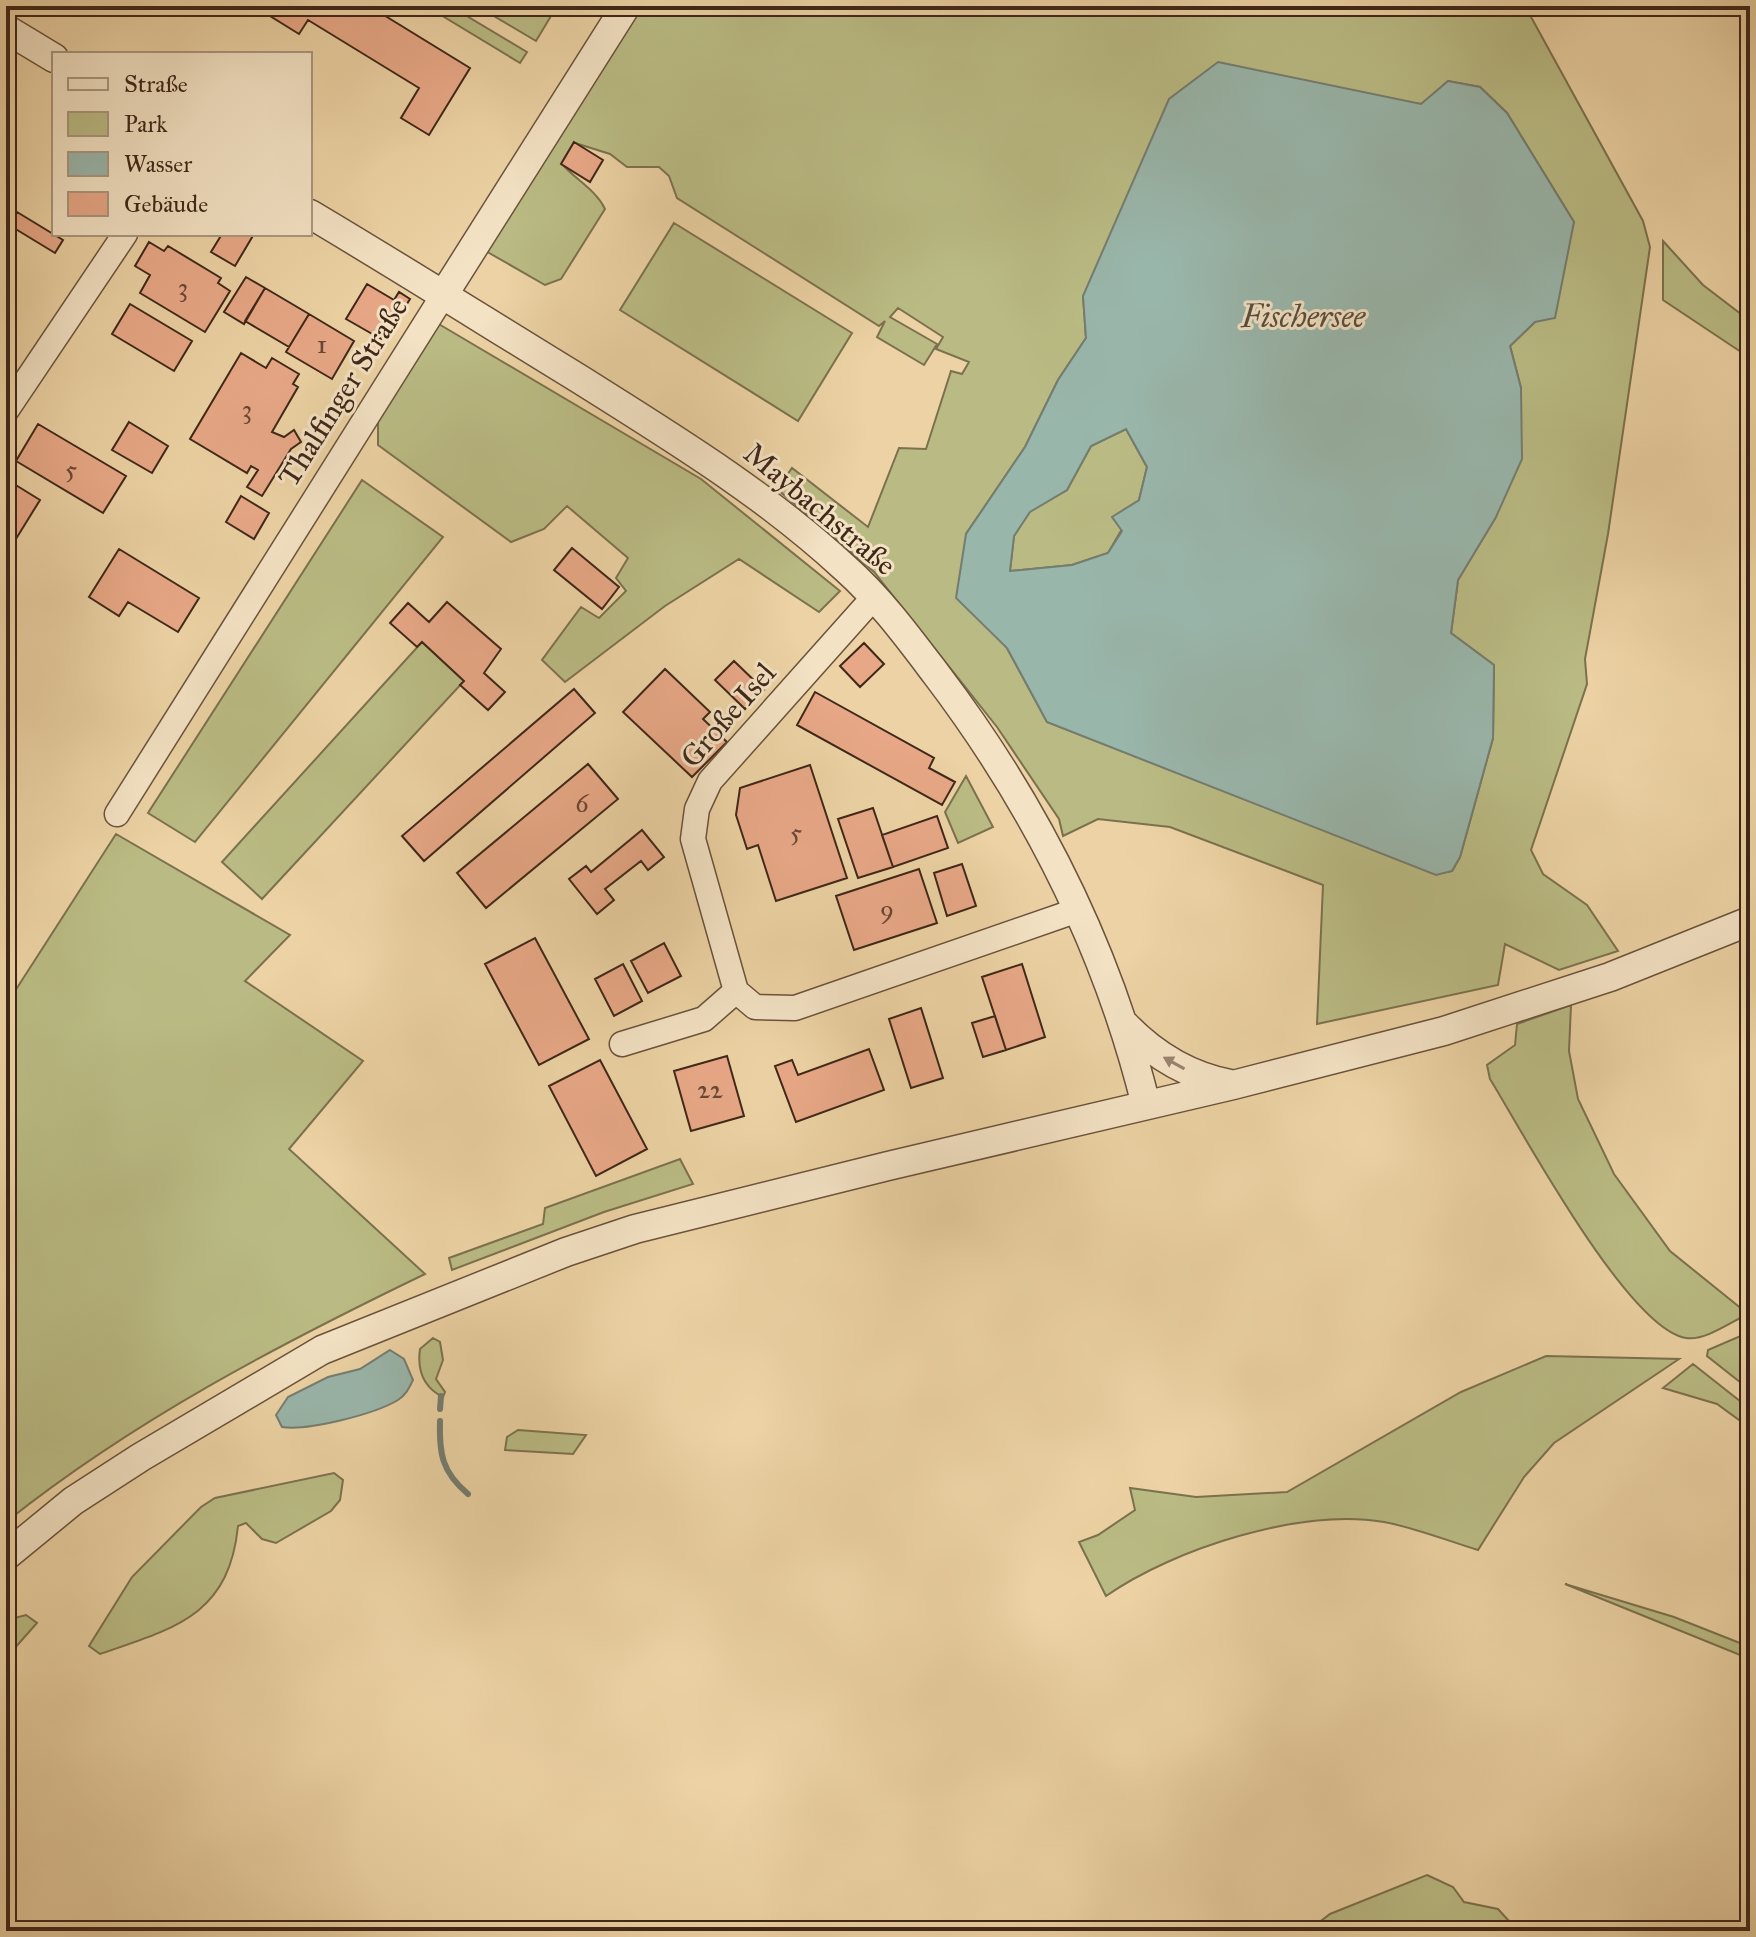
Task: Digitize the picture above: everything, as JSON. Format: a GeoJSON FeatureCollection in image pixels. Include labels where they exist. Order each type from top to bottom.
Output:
{"type":"FeatureCollection","features":[{"type":"Feature","properties":{"kind":"street","name":"Thalfinger Straße"},"geometry":{"type":"LineString","coordinates":[[117,814],[626,6]]}},
{"type":"Feature","properties":{"kind":"street"},"geometry":{"type":"LineString","coordinates":[[6,29],[52,57]]}},
{"type":"Feature","properties":{"kind":"street","name":"Maybachstraße"},"geometry":{"type":"LineString","coordinates":[[312,215],[444,294],[747,487],[846,568],[874,597],[978,729],[1010,777],[1060,867],[1124,1025],[1146,1105]]}},
{"type":"Feature","properties":{"kind":"street"},"geometry":{"type":"LineString","coordinates":[[6,411],[124,236]]}},
{"type":"Feature","properties":{"kind":"street","name":"Große Isel"},"geometry":{"type":"LineString","coordinates":[[736,991],[693,839],[697,809],[710,781],[874,597]]}},
{"type":"Feature","properties":{"kind":"street"},"geometry":{"type":"LineString","coordinates":[[622,1044],[704,1019],[736,991],[755,1007],[795,1008],[1078,910]]}},
{"type":"Feature","properties":{"kind":"street"},"geometry":{"type":"LineString","coordinates":[[6,1556],[73,1501],[322,1350],[566,1252],[635,1229],[1444,1031],[1610,977],[1750,921]]}},
{"type":"Feature","properties":{"kind":"street"},"geometry":{"type":"LineString","coordinates":[[1124,1025],[1143,1044],[1172,1063],[1233,1085]]}},
{"type":"Feature","properties":{"kind":"green space"},"geometry":{"type":"Polygon","coordinates":[[[426,6],[450,6],[527,52],[520,63],[426,6]]]}},
{"type":"Feature","properties":{"kind":"green space"},"geometry":{"type":"Polygon","coordinates":[[[477,6],[557,6],[536,41],[477,6]]]}},
{"type":"Feature","properties":{"kind":"green space"},"geometry":{"type":"Polygon","coordinates":[[[637,6],[1525,6],[1643,221],[1650,247],[1608,534],[1585,659],[1587,684],[1531,850],[1543,874],[1587,905],[1618,951],[1559,970],[1505,944],[1498,985],[1317,1024],[1323,885],[1170,827],[1098,819],[1063,836],[1059,819],[997,727],[874,572],[777,489],[792,468],[868,527],[899,448],[926,449],[951,371],[962,374],[969,362],[936,349],[943,337],[898,308],[890,317],[937,344],[924,365],[877,337],[885,321],[879,326],[677,198],[669,176],[659,167],[627,167],[610,154],[575,143],[562,164],[605,209],[561,279],[545,285],[484,250],[637,6]],[[1448,81],[1422,104],[1387,100],[1083,296],[1086,338],[1058,380],[1025,447],[966,534],[1007,648],[1047,722],[1436,874],[1452,871],[1460,857],[1493,738],[1494,665],[1451,633],[1458,580],[1496,517],[1521,388],[1510,346],[1535,322],[1574,222],[1507,113],[1480,87],[1448,81]]]}},
{"type":"Feature","properties":{"kind":"green space"},"geometry":{"type":"Polygon","coordinates":[[[674,223],[852,333],[798,421],[620,310],[674,223]]]}},
{"type":"Feature","properties":{"kind":"green space"},"geometry":{"type":"Polygon","coordinates":[[[1663,241],[1703,285],[1750,321],[1750,358],[1663,300],[1663,241]]]}},
{"type":"Feature","properties":{"kind":"green space"},"geometry":{"type":"Polygon","coordinates":[[[437,323],[701,479],[840,591],[819,612],[739,559],[665,606],[565,682],[542,660],[581,607],[599,618],[626,591],[616,578],[628,558],[567,506],[544,529],[511,542],[378,445],[378,409],[437,323]]]}},
{"type":"Feature","properties":{"kind":"green space"},"geometry":{"type":"Polygon","coordinates":[[[1126,429],[1147,467],[1139,500],[1108,553],[1072,565],[1010,571],[1014,536],[1030,511],[1067,490],[1091,446],[1126,429]]]}},
{"type":"Feature","properties":{"kind":"green space"},"geometry":{"type":"Polygon","coordinates":[[[362,480],[443,537],[195,842],[148,813],[362,480]]]}},
{"type":"Feature","properties":{"kind":"green space"},"geometry":{"type":"Polygon","coordinates":[[[422,642],[464,681],[262,899],[222,862],[422,642]]]}},
{"type":"Feature","properties":{"kind":"green space"},"geometry":{"type":"Polygon","coordinates":[[[966,776],[993,827],[958,843],[945,812],[966,776]]]}},
{"type":"Feature","properties":{"kind":"green space"},"geometry":{"type":"Polygon","coordinates":[[[116,834],[290,935],[245,981],[363,1061],[289,1149],[425,1274],[208,1386],[105,1450],[6,1522],[6,1005],[116,834]]]}},
{"type":"Feature","properties":{"kind":"green space"},"geometry":{"type":"Polygon","coordinates":[[[1571,1005],[1569,1051],[1578,1099],[1614,1174],[1670,1251],[1748,1314],[1709,1334],[1686,1338],[1662,1326],[1635,1301],[1578,1225],[1490,1079],[1487,1065],[1515,1045],[1517,1024],[1571,1005]]]}},
{"type":"Feature","properties":{"kind":"green space"},"geometry":{"type":"Polygon","coordinates":[[[680,1159],[693,1184],[604,1212],[452,1270],[449,1258],[543,1224],[545,1208],[680,1159]]]}},
{"type":"Feature","properties":{"kind":"green space"},"geometry":{"type":"Polygon","coordinates":[[[1745,1334],[1750,1337],[1750,1390],[1707,1356],[1708,1350],[1745,1334]]]}},
{"type":"Feature","properties":{"kind":"green space"},"geometry":{"type":"Polygon","coordinates":[[[433,1338],[440,1342],[443,1360],[436,1379],[445,1392],[443,1397],[426,1383],[420,1364],[420,1349],[433,1338]]]}},
{"type":"Feature","properties":{"kind":"green space"},"geometry":{"type":"Polygon","coordinates":[[[1546,1356],[1679,1359],[1554,1443],[1524,1477],[1478,1550],[1384,1522],[1351,1519],[1315,1521],[1240,1536],[1202,1548],[1134,1578],[1106,1596],[1079,1542],[1098,1535],[1135,1510],[1130,1488],[1196,1497],[1287,1492],[1461,1392],[1546,1356]]]}},
{"type":"Feature","properties":{"kind":"green space"},"geometry":{"type":"Polygon","coordinates":[[[1693,1364],[1750,1409],[1750,1428],[1717,1404],[1663,1388],[1693,1364]]]}},
{"type":"Feature","properties":{"kind":"green space"},"geometry":{"type":"Polygon","coordinates":[[[518,1430],[586,1435],[573,1454],[505,1450],[507,1437],[518,1430]]]}},
{"type":"Feature","properties":{"kind":"green space"},"geometry":{"type":"Polygon","coordinates":[[[334,1473],[343,1480],[340,1500],[331,1511],[276,1543],[262,1539],[246,1523],[238,1526],[233,1556],[223,1580],[210,1599],[194,1614],[152,1636],[100,1654],[89,1646],[132,1577],[201,1507],[215,1498],[334,1473]]]}},
{"type":"Feature","properties":{"kind":"green space"},"geometry":{"type":"Polygon","coordinates":[[[1565,1584],[1674,1617],[1750,1647],[1750,1659],[1565,1584]]]}},
{"type":"Feature","properties":{"kind":"green space"},"geometry":{"type":"Polygon","coordinates":[[[26,1615],[37,1623],[6,1658],[6,1620],[26,1615]]]}},
{"type":"Feature","properties":{"kind":"green space"},"geometry":{"type":"Polygon","coordinates":[[[1427,1875],[1453,1887],[1464,1902],[1498,1909],[1518,1931],[1308,1931],[1330,1914],[1427,1875]]]}},
{"type":"Feature","properties":{"kind":"water","name":"Fischersee"},"geometry":{"type":"Polygon","coordinates":[[[1218,62],[1421,104],[1448,81],[1480,87],[1507,113],[1574,222],[1555,318],[1535,322],[1510,346],[1521,388],[1522,459],[1496,517],[1458,580],[1451,633],[1494,665],[1493,738],[1460,857],[1452,871],[1436,875],[1047,722],[1007,648],[956,598],[966,534],[1025,447],[1058,380],[1086,338],[1083,296],[1169,99],[1218,62]],[[1126,429],[1091,446],[1067,490],[1030,512],[1014,536],[1010,571],[1072,565],[1108,553],[1122,531],[1112,517],[1139,500],[1147,467],[1126,429]]]}},
{"type":"Feature","properties":{"kind":"water"},"geometry":{"type":"Polygon","coordinates":[[[390,1350],[404,1359],[413,1380],[401,1398],[374,1411],[341,1420],[294,1428],[282,1427],[276,1415],[288,1397],[328,1377],[360,1369],[390,1350]]]}},
{"type":"Feature","properties":{"kind":"building"},"geometry":{"type":"Polygon","coordinates":[[[254,6],[369,6],[470,68],[429,135],[401,118],[419,88],[308,20],[299,34],[254,6]]]}},
{"type":"Feature","properties":{"kind":"building"},"geometry":{"type":"Polygon","coordinates":[[[574,142],[603,160],[590,182],[561,164],[574,142]]]}},
{"type":"Feature","properties":{"kind":"building"},"geometry":{"type":"Polygon","coordinates":[[[17,212],[63,240],[55,253],[9,225],[17,212]]]}},
{"type":"Feature","properties":{"kind":"building"},"geometry":{"type":"Polygon","coordinates":[[[221,236],[253,236],[235,266],[211,252],[221,236]]]}},
{"type":"Feature","properties":{"kind":"building"},"geometry":{"type":"Polygon","coordinates":[[[149,242],[164,251],[168,246],[221,278],[218,283],[230,291],[205,332],[140,293],[150,275],[135,266],[149,242]]]}},
{"type":"Feature","properties":{"kind":"building"},"geometry":{"type":"Polygon","coordinates":[[[246,277],[265,288],[244,324],[224,312],[246,277]]]}},
{"type":"Feature","properties":{"kind":"building"},"geometry":{"type":"Polygon","coordinates":[[[367,284],[394,300],[399,292],[410,299],[405,307],[401,304],[381,339],[346,319],[367,284]]]}},
{"type":"Feature","properties":{"kind":"building"},"geometry":{"type":"Polygon","coordinates":[[[265,288],[309,314],[289,347],[245,321],[265,288]]]}},
{"type":"Feature","properties":{"kind":"building"},"geometry":{"type":"Polygon","coordinates":[[[130,304],[192,341],[174,371],[112,334],[130,304]]]}},
{"type":"Feature","properties":{"kind":"building"},"geometry":{"type":"Polygon","coordinates":[[[309,314],[354,341],[332,379],[286,352],[309,314]]]}},
{"type":"Feature","properties":{"kind":"building"},"geometry":{"type":"Polygon","coordinates":[[[241,353],[266,368],[272,358],[299,374],[293,384],[298,387],[272,432],[284,437],[294,430],[301,442],[291,449],[262,496],[247,487],[258,470],[251,466],[247,473],[190,439],[241,353]]]}},
{"type":"Feature","properties":{"kind":"building"},"geometry":{"type":"Polygon","coordinates":[[[129,422],[168,446],[152,473],[112,450],[129,422]]]}},
{"type":"Feature","properties":{"kind":"building"},"geometry":{"type":"Polygon","coordinates":[[[38,424],[126,476],[103,513],[16,461],[38,424]]]}},
{"type":"Feature","properties":{"kind":"building"},"geometry":{"type":"Polygon","coordinates":[[[6,479],[40,500],[6,555],[6,479]]]}},
{"type":"Feature","properties":{"kind":"building"},"geometry":{"type":"Polygon","coordinates":[[[241,496],[269,513],[254,539],[226,522],[241,496]]]}},
{"type":"Feature","properties":{"kind":"building"},"geometry":{"type":"Polygon","coordinates":[[[572,548],[619,587],[602,609],[554,570],[572,548]]]}},
{"type":"Feature","properties":{"kind":"building"},"geometry":{"type":"Polygon","coordinates":[[[119,549],[199,598],[178,632],[128,602],[119,616],[89,597],[119,549]]]}},
{"type":"Feature","properties":{"kind":"building"},"geometry":{"type":"Polygon","coordinates":[[[447,602],[501,649],[484,673],[505,692],[488,710],[460,685],[464,681],[422,642],[417,647],[390,623],[408,603],[429,622],[447,602]]]}},
{"type":"Feature","properties":{"kind":"building"},"geometry":{"type":"Polygon","coordinates":[[[864,643],[884,664],[860,687],[840,666],[864,643]]]}},
{"type":"Feature","properties":{"kind":"building"},"geometry":{"type":"Polygon","coordinates":[[[734,661],[764,690],[745,709],[715,680],[734,661]]]}},
{"type":"Feature","properties":{"kind":"building"},"geometry":{"type":"Polygon","coordinates":[[[665,669],[710,712],[703,719],[727,742],[692,777],[623,712],[665,669]]]}},
{"type":"Feature","properties":{"kind":"building"},"geometry":{"type":"Polygon","coordinates":[[[574,689],[595,713],[424,861],[402,836],[574,689]]]}},
{"type":"Feature","properties":{"kind":"building"},"geometry":{"type":"Polygon","coordinates":[[[815,692],[934,758],[929,768],[955,782],[942,805],[797,725],[815,692]]]}},
{"type":"Feature","properties":{"kind":"building"},"geometry":{"type":"Polygon","coordinates":[[[588,764],[618,799],[486,908],[457,873],[588,764]]]}},
{"type":"Feature","properties":{"kind":"building"},"geometry":{"type":"Polygon","coordinates":[[[810,765],[847,878],[776,901],[758,845],[747,849],[736,815],[740,788],[810,765]]]}},
{"type":"Feature","properties":{"kind":"building"},"geometry":{"type":"Polygon","coordinates":[[[873,808],[893,867],[858,878],[838,819],[873,808]]]}},
{"type":"Feature","properties":{"kind":"building"},"geometry":{"type":"Polygon","coordinates":[[[937,816],[948,848],[893,867],[882,835],[937,816]]]}},
{"type":"Feature","properties":{"kind":"building"},"geometry":{"type":"Polygon","coordinates":[[[642,830],[664,857],[648,870],[641,861],[605,889],[614,900],[597,914],[569,879],[586,866],[591,872],[642,830]]]}},
{"type":"Feature","properties":{"kind":"building"},"geometry":{"type":"Polygon","coordinates":[[[962,864],[976,906],[947,916],[934,873],[962,864]]]}},
{"type":"Feature","properties":{"kind":"building"},"geometry":{"type":"Polygon","coordinates":[[[919,869],[937,923],[854,950],[836,896],[919,869]]]}},
{"type":"Feature","properties":{"kind":"building"},"geometry":{"type":"Polygon","coordinates":[[[535,938],[589,1039],[539,1065],[485,964],[535,938]]]}},
{"type":"Feature","properties":{"kind":"building"},"geometry":{"type":"Polygon","coordinates":[[[664,943],[681,976],[648,993],[631,961],[664,943]]]}},
{"type":"Feature","properties":{"kind":"building"},"geometry":{"type":"Polygon","coordinates":[[[623,964],[642,1001],[614,1016],[595,979],[623,964]]]}},
{"type":"Feature","properties":{"kind":"building"},"geometry":{"type":"Polygon","coordinates":[[[1022,964],[1045,1037],[1006,1050],[982,977],[1022,964]]]}},
{"type":"Feature","properties":{"kind":"building"},"geometry":{"type":"Polygon","coordinates":[[[921,1008],[943,1078],[911,1088],[889,1019],[921,1008]]]}},
{"type":"Feature","properties":{"kind":"building"},"geometry":{"type":"Polygon","coordinates":[[[995,1016],[1006,1050],[983,1057],[972,1023],[995,1016]]]}},
{"type":"Feature","properties":{"kind":"building"},"geometry":{"type":"Polygon","coordinates":[[[869,1049],[884,1090],[796,1122],[775,1066],[792,1060],[798,1075],[869,1049]]]}},
{"type":"Feature","properties":{"kind":"building"},"geometry":{"type":"Polygon","coordinates":[[[727,1056],[744,1116],[691,1131],[674,1071],[727,1056]]]}},
{"type":"Feature","properties":{"kind":"building"},"geometry":{"type":"Polygon","coordinates":[[[600,1060],[647,1149],[596,1176],[549,1086],[600,1060]]]}},
{"type":"Feature","properties":{"kind":"waterway"},"geometry":{"type":"LineString","coordinates":[[440,1409],[441,1396]]}},
{"type":"Feature","properties":{"kind":"waterway"},"geometry":{"type":"LineString","coordinates":[[440,1421],[440,1443],[447,1470],[468,1494]]}}]}
